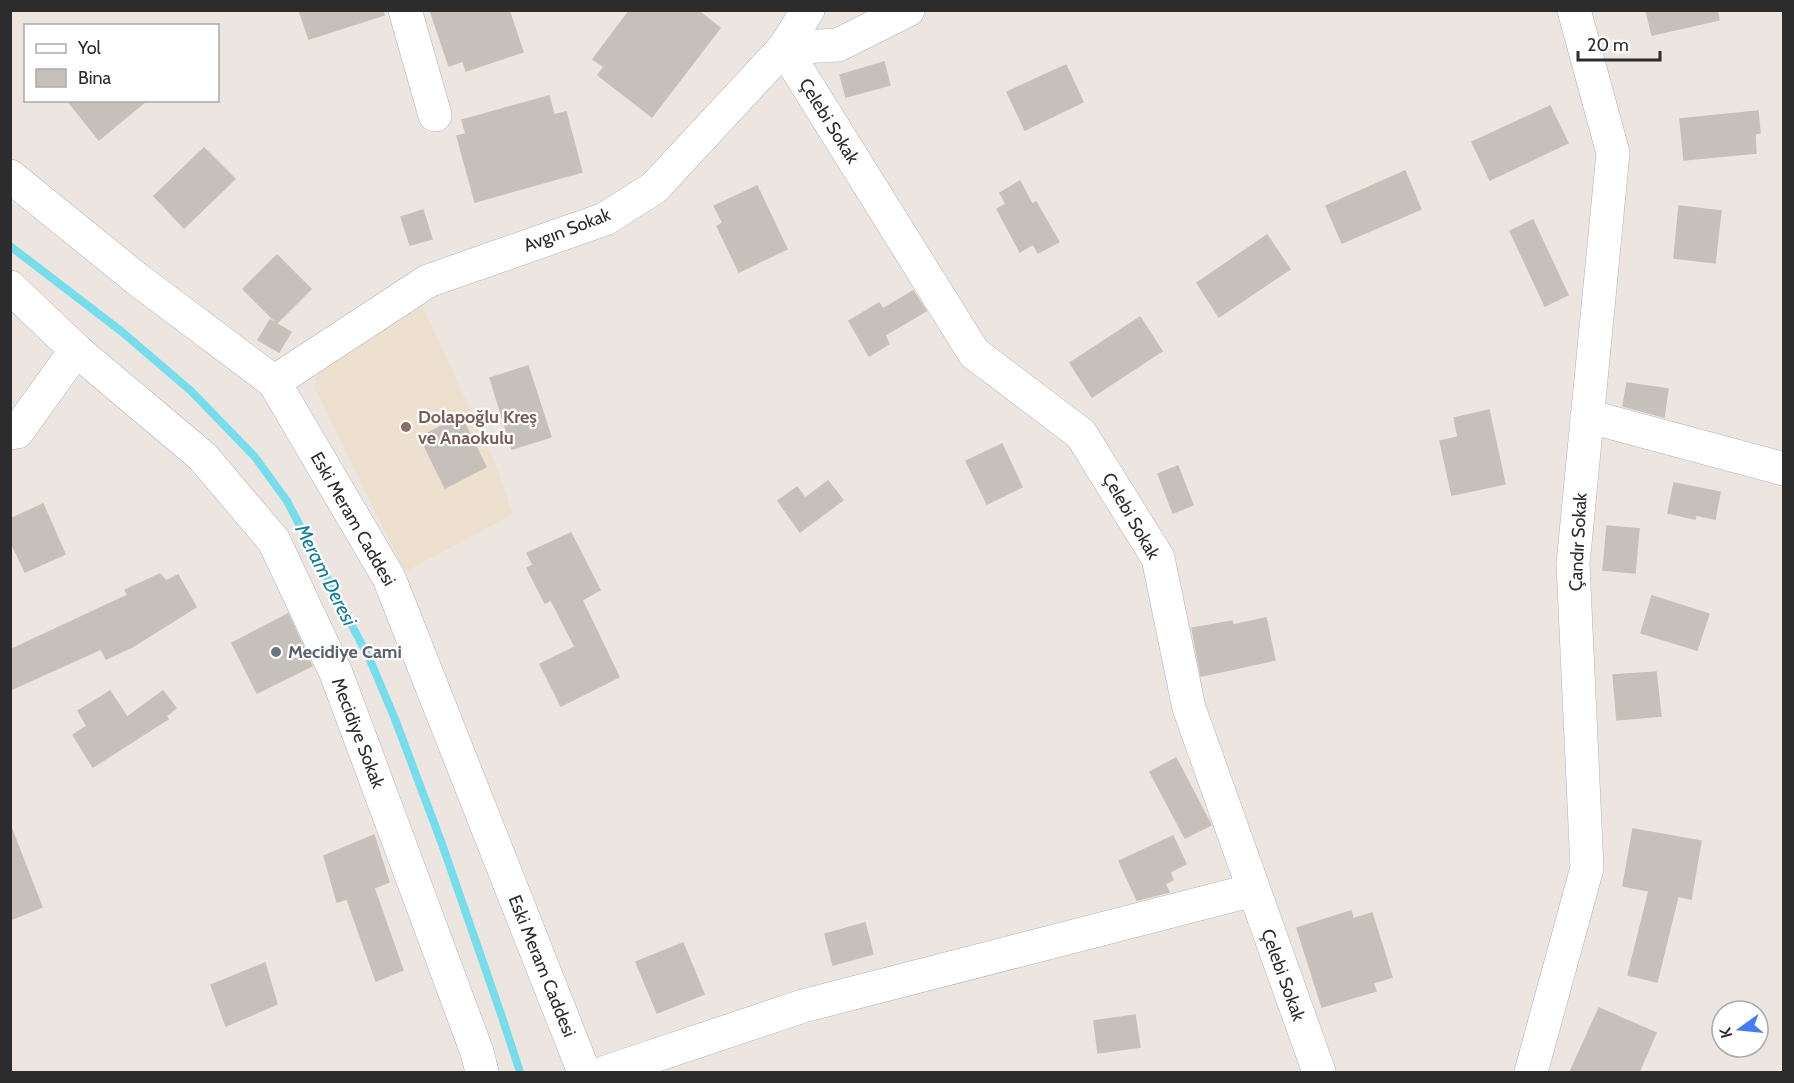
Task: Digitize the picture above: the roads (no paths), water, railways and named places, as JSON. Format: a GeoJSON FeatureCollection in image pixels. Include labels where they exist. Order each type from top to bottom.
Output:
{"type":"FeatureCollection","features":[{"type":"Feature","properties":{"kind":"street"},"geometry":{"type":"LineString","coordinates":[[405,10],[435,115]]}},
{"type":"Feature","properties":{"kind":"street","name":"Avgın Sokak"},"geometry":{"type":"LineString","coordinates":[[274,382],[428,280],[605,219],[654,188],[783,48],[808,10]]}},
{"type":"Feature","properties":{"kind":"street"},"geometry":{"type":"LineString","coordinates":[[783,48],[838,45],[908,10]]}},
{"type":"Feature","properties":{"kind":"street","name":"Çandır Sokak"},"geometry":{"type":"LineString","coordinates":[[1531,1072],[1587,868],[1573,564],[1613,153],[1574,10]]}},
{"type":"Feature","properties":{"kind":"street","name":"Çelebi Sokak"},"geometry":{"type":"LineString","coordinates":[[783,48],[974,353],[1081,434],[1158,558],[1189,708],[1319,1072]]}},
{"type":"Feature","properties":{"kind":"street","name":"Eski Meram Caddesi"},"geometry":{"type":"LineString","coordinates":[[10,176],[137,279],[274,382],[389,578],[584,1072]]}},
{"type":"Feature","properties":{"kind":"street","name":"Mecidiye Sokak"},"geometry":{"type":"LineString","coordinates":[[10,287],[76,350],[203,457],[274,541],[336,674],[477,1052],[482,1072]]}},
{"type":"Feature","properties":{"kind":"street"},"geometry":{"type":"LineString","coordinates":[[10,433],[17,432],[76,350]]}},
{"type":"Feature","properties":{"kind":"street"},"geometry":{"type":"LineString","coordinates":[[1587,416],[1784,468]]}},
{"type":"Feature","properties":{"kind":"street"},"geometry":{"type":"LineString","coordinates":[[606,1072],[803,1006],[1253,890]]}},
{"type":"Feature","properties":{"kind":"waterway","name":"Meram Deresi"},"geometry":{"type":"LineString","coordinates":[[10,246],[121,331],[191,391],[255,457],[287,501],[370,660],[395,719],[442,844],[520,1072]]}},
{"type":"Feature","properties":{"kind":"place","name":"Dolapoğlu Kreş ve Anaokulu"},"geometry":{"type":"Point","coordinates":[406,427]}},
{"type":"Feature","properties":{"kind":"place","name":"Mecidiye Cami"},"geometry":{"type":"Point","coordinates":[276,652]}}]}
